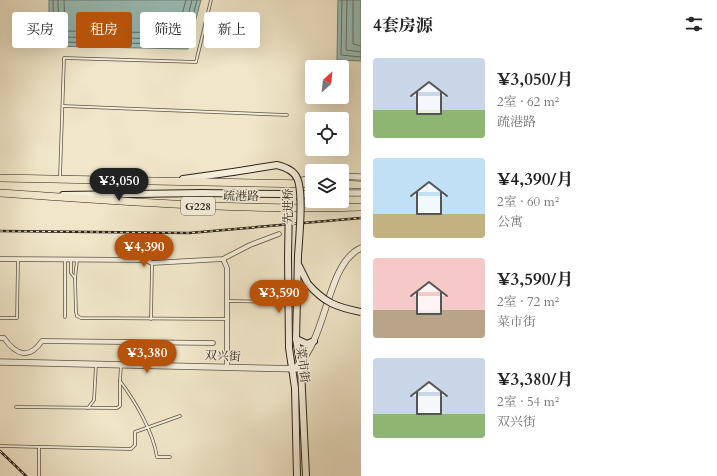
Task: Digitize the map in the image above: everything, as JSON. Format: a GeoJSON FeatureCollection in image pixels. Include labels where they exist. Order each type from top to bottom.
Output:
{"type":"FeatureCollection","features":[{"type":"Feature","properties":{"kind":"highway","name":"疏港路"},"geometry":{"type":"LineString","coordinates":[[0,178],[305,184]]}},
{"type":"Feature","properties":{"kind":"highway"},"geometry":{"type":"LineString","coordinates":[[349,184],[361,185]]}},
{"type":"Feature","properties":{"kind":"highway","name":"疏港路"},"geometry":{"type":"LineString","coordinates":[[0,193],[192,206],[305,208]]}},
{"type":"Feature","properties":{"kind":"highway","name":"疏港路"},"geometry":{"type":"LineString","coordinates":[[349,207],[361,207]]}},
{"type":"Feature","properties":{"kind":"main road","name":"先进桥"},"geometry":{"type":"LineString","coordinates":[[165,181],[272,165],[284,167],[297,178],[300,190],[298,258]]}},
{"type":"Feature","properties":{"kind":"main road","name":"先进桥"},"geometry":{"type":"LineString","coordinates":[[36,196],[202,193],[283,194],[289,202],[288,257]]}},
{"type":"Feature","properties":{"kind":"main road","name":"菜市街"},"geometry":{"type":"LineString","coordinates":[[288,257],[289,348],[293,370],[297,476]]}},
{"type":"Feature","properties":{"kind":"main road","name":"菜市街"},"geometry":{"type":"LineString","coordinates":[[298,258],[296,339],[301,366],[306,476]]}},
{"type":"Feature","properties":{"kind":"main road"},"geometry":{"type":"LineString","coordinates":[[298,258],[308,284],[322,298],[337,307],[361,312]]}},
{"type":"Feature","properties":{"kind":"main road"},"geometry":{"type":"LineString","coordinates":[[296,339],[307,344],[314,341]]}},
{"type":"Feature","properties":{"kind":"street"},"geometry":{"type":"LineString","coordinates":[[349,176],[361,177]]}},
{"type":"Feature","properties":{"kind":"street"},"geometry":{"type":"LineString","coordinates":[[287,183],[305,179]]}},
{"type":"Feature","properties":{"kind":"street"},"geometry":{"type":"LineString","coordinates":[[349,193],[361,194]]}},
{"type":"Feature","properties":{"kind":"street"},"geometry":{"type":"LineString","coordinates":[[300,199],[305,194]]}},
{"type":"Feature","properties":{"kind":"street"},"geometry":{"type":"LineString","coordinates":[[314,208],[361,211]]}},
{"type":"Feature","properties":{"kind":"street"},"geometry":{"type":"LineString","coordinates":[[0,259],[146,260],[152,263],[223,259],[250,245],[279,234]]}},
{"type":"Feature","properties":{"kind":"street"},"geometry":{"type":"LineString","coordinates":[[293,370],[301,366],[310,352],[340,269],[346,259],[361,248]]}},
{"type":"Feature","properties":{"kind":"street"},"geometry":{"type":"LineString","coordinates":[[223,259],[227,268],[227,367]]}},
{"type":"Feature","properties":{"kind":"street"},"geometry":{"type":"LineString","coordinates":[[0,338],[4,338],[13,348],[27,354],[32,352],[42,341],[213,343]]}},
{"type":"Feature","properties":{"kind":"street"},"geometry":{"type":"LineString","coordinates":[[27,354],[27,362]]}},
{"type":"Feature","properties":{"kind":"street","name":"双兴街"},"geometry":{"type":"LineString","coordinates":[[0,362],[121,364],[293,370]]}},
{"type":"Feature","properties":{"kind":"lane"},"geometry":{"type":"LineString","coordinates":[[60,179],[64,58],[196,62],[211,0]]}},
{"type":"Feature","properties":{"kind":"lane"},"geometry":{"type":"LineString","coordinates":[[62,106],[287,115]]}},
{"type":"Feature","properties":{"kind":"lane"},"geometry":{"type":"LineString","coordinates":[[0,318],[17,318],[18,259]]}},
{"type":"Feature","properties":{"kind":"lane"},"geometry":{"type":"LineString","coordinates":[[65,260],[65,317]]}},
{"type":"Feature","properties":{"kind":"lane"},"geometry":{"type":"LineString","coordinates":[[71,260],[71,273],[76,278]]}},
{"type":"Feature","properties":{"kind":"lane"},"geometry":{"type":"LineString","coordinates":[[77,260],[77,316],[83,319],[227,319]]}},
{"type":"Feature","properties":{"kind":"lane"},"geometry":{"type":"LineString","coordinates":[[150,319],[152,263]]}},
{"type":"Feature","properties":{"kind":"lane"},"geometry":{"type":"LineString","coordinates":[[227,301],[288,302]]}},
{"type":"Feature","properties":{"kind":"lane"},"geometry":{"type":"LineString","coordinates":[[88,408],[94,400],[96,364]]}},
{"type":"Feature","properties":{"kind":"lane"},"geometry":{"type":"LineString","coordinates":[[16,407],[117,408],[120,406],[121,364]]}},
{"type":"Feature","properties":{"kind":"lane"},"geometry":{"type":"LineString","coordinates":[[120,381],[136,402],[155,446],[157,457],[170,457]]}},
{"type":"Feature","properties":{"kind":"lane"},"geometry":{"type":"LineString","coordinates":[[0,446],[131,449],[135,445],[135,432],[180,416]]}},
{"type":"Feature","properties":{"kind":"lane"},"geometry":{"type":"LineString","coordinates":[[39,448],[39,476]]}},
{"type":"Feature","properties":{"kind":"water"},"geometry":{"type":"Polygon","coordinates":[[[49,0],[201,0],[196,19],[196,12],[140,12],[140,48],[132,48],[132,12],[76,12],[76,47],[68,46],[68,12],[49,12],[49,0]]]}},
{"type":"Feature","properties":{"kind":"water"},"geometry":{"type":"Polygon","coordinates":[[[338,0],[361,0],[361,61],[337,60],[338,0]]]}},
{"type":"Feature","properties":{"kind":"water"},"geometry":{"type":"Polygon","coordinates":[[[142,48],[188,48],[188,49],[142,48]]]}},
{"type":"Feature","properties":{"kind":"railway"},"geometry":{"type":"LineString","coordinates":[[0,231],[189,233],[361,218]]}},
{"type":"Feature","properties":{"kind":"railway"},"geometry":{"type":"LineString","coordinates":[[0,451],[26,476]]}}]}
